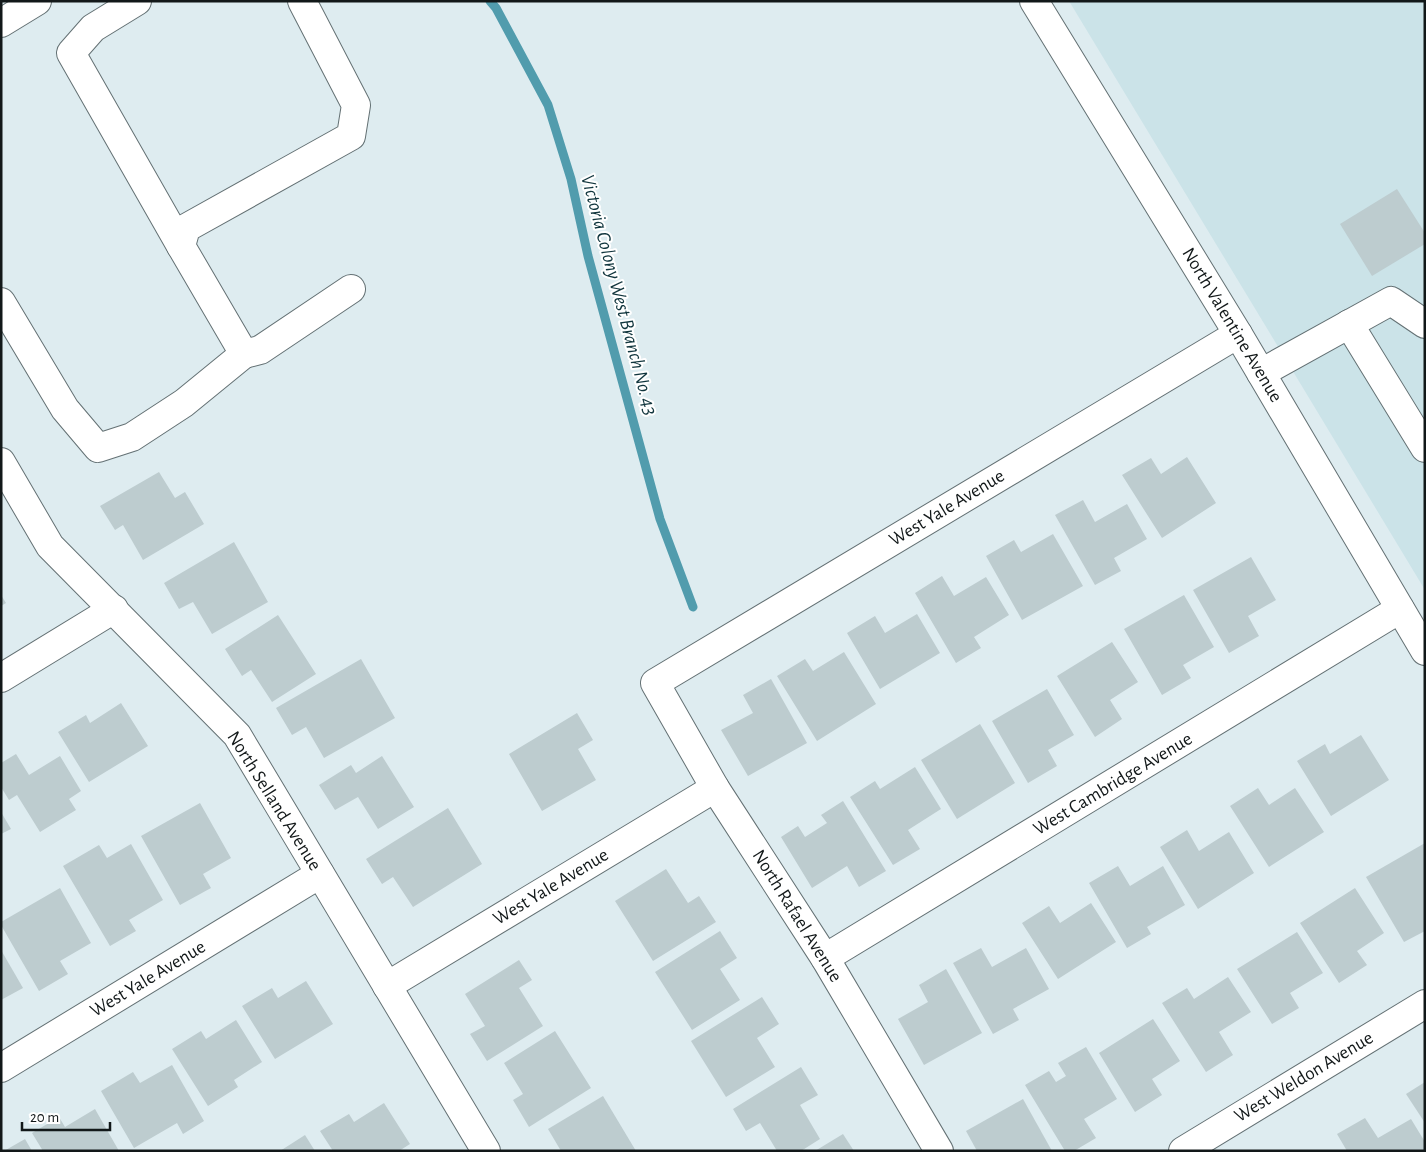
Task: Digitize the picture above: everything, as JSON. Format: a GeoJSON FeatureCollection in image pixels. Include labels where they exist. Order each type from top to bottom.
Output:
{"type":"FeatureCollection","features":[{"type":"Feature","properties":{"kind":"street"},"geometry":{"type":"LineString","coordinates":[[1,23],[37,1]]}},
{"type":"Feature","properties":{"kind":"street"},"geometry":{"type":"LineString","coordinates":[[137,1],[93,28],[71,53],[180,246],[244,354]]}},
{"type":"Feature","properties":{"kind":"street"},"geometry":{"type":"LineString","coordinates":[[180,246],[186,228],[350,136],[356,105],[302,1]]}},
{"type":"Feature","properties":{"kind":"street","name":"North Valentine Avenue"},"geometry":{"type":"LineString","coordinates":[[1034,1],[1238,334],[1425,651]]}},
{"type":"Feature","properties":{"kind":"street"},"geometry":{"type":"LineString","coordinates":[[1,302],[65,409],[98,448],[132,437],[140,432],[184,403],[244,354],[260,350],[352,289]]}},
{"type":"Feature","properties":{"kind":"street"},"geometry":{"type":"LineString","coordinates":[[1261,373],[1391,301],[1425,324]]}},
{"type":"Feature","properties":{"kind":"street"},"geometry":{"type":"LineString","coordinates":[[1349,324],[1425,448]]}},
{"type":"Feature","properties":{"kind":"street","name":"West Yale Avenue"},"geometry":{"type":"LineString","coordinates":[[655,683],[1238,334]]}},
{"type":"Feature","properties":{"kind":"street","name":"North Selland Avenue"},"geometry":{"type":"LineString","coordinates":[[1,462],[50,546],[237,736],[486,1151]]}},
{"type":"Feature","properties":{"kind":"street"},"geometry":{"type":"LineString","coordinates":[[1,678],[114,609]]}},
{"type":"Feature","properties":{"kind":"street","name":"West Cambridge Avenue"},"geometry":{"type":"LineString","coordinates":[[825,958],[1400,609]]}},
{"type":"Feature","properties":{"kind":"street","name":"North Rafael Avenue"},"geometry":{"type":"LineString","coordinates":[[655,683],[715,788],[825,958],[939,1151]]}},
{"type":"Feature","properties":{"kind":"street","name":"West Yale Avenue"},"geometry":{"type":"LineString","coordinates":[[387,986],[715,788]]}},
{"type":"Feature","properties":{"kind":"street","name":"West Yale Avenue"},"geometry":{"type":"LineString","coordinates":[[1,1068],[320,874]]}},
{"type":"Feature","properties":{"kind":"street","name":"West Weldon Avenue"},"geometry":{"type":"LineString","coordinates":[[1184,1151],[1425,1004]]}},
{"type":"Feature","properties":{"kind":"shaded area"},"geometry":{"type":"Polygon","coordinates":[[[1069,1],[1425,1],[1425,590],[1271,335],[1069,1]]]}},
{"type":"Feature","properties":{"kind":"building"},"geometry":{"type":"Polygon","coordinates":[[[1397,189],[1425,233],[1425,244],[1372,276],[1340,224],[1397,189]]]}},
{"type":"Feature","properties":{"kind":"building"},"geometry":{"type":"Polygon","coordinates":[[[1187,457],[1216,503],[1162,538],[1122,475],[1151,458],[1161,474],[1187,457]]]}},
{"type":"Feature","properties":{"kind":"building"},"geometry":{"type":"Polygon","coordinates":[[[159,472],[175,498],[185,492],[204,524],[143,560],[123,525],[115,530],[100,506],[159,472]]]}},
{"type":"Feature","properties":{"kind":"building"},"geometry":{"type":"Polygon","coordinates":[[[1083,500],[1095,522],[1127,504],[1147,539],[1114,558],[1121,571],[1095,585],[1055,515],[1083,500]]]}},
{"type":"Feature","properties":{"kind":"building"},"geometry":{"type":"Polygon","coordinates":[[[1053,534],[1083,586],[1022,620],[986,556],[1014,540],[1021,552],[1053,534]]]}},
{"type":"Feature","properties":{"kind":"building"},"geometry":{"type":"Polygon","coordinates":[[[234,542],[268,602],[212,634],[193,602],[179,609],[164,583],[234,542]]]}},
{"type":"Feature","properties":{"kind":"building"},"geometry":{"type":"Polygon","coordinates":[[[1251,557],[1276,600],[1248,616],[1259,636],[1229,653],[1193,590],[1251,557]]]}},
{"type":"Feature","properties":{"kind":"building"},"geometry":{"type":"Polygon","coordinates":[[[942,576],[954,596],[986,577],[1009,615],[974,637],[981,648],[956,663],[915,593],[942,576]]]}},
{"type":"Feature","properties":{"kind":"building"},"geometry":{"type":"Polygon","coordinates":[[[1,595],[6,603],[1,606],[1,595]]]}},
{"type":"Feature","properties":{"kind":"building"},"geometry":{"type":"Polygon","coordinates":[[[1184,595],[1214,647],[1183,665],[1191,678],[1162,695],[1124,629],[1184,595]]]}},
{"type":"Feature","properties":{"kind":"building"},"geometry":{"type":"Polygon","coordinates":[[[917,614],[940,653],[880,689],[847,633],[875,616],[885,633],[917,614]]]}},
{"type":"Feature","properties":{"kind":"building"},"geometry":{"type":"Polygon","coordinates":[[[278,615],[316,674],[272,702],[251,670],[242,676],[225,649],[278,615]]]}},
{"type":"Feature","properties":{"kind":"building"},"geometry":{"type":"Polygon","coordinates":[[[1112,642],[1138,682],[1110,700],[1122,719],[1095,737],[1057,676],[1112,642]]]}},
{"type":"Feature","properties":{"kind":"building"},"geometry":{"type":"Polygon","coordinates":[[[844,652],[876,704],[817,741],[777,676],[805,659],[813,671],[844,652]]]}},
{"type":"Feature","properties":{"kind":"building"},"geometry":{"type":"Polygon","coordinates":[[[361,659],[395,718],[324,758],[306,727],[292,735],[276,708],[361,659]]]}},
{"type":"Feature","properties":{"kind":"building"},"geometry":{"type":"Polygon","coordinates":[[[771,679],[807,743],[748,776],[721,730],[753,713],[743,695],[771,679]]]}},
{"type":"Feature","properties":{"kind":"building"},"geometry":{"type":"Polygon","coordinates":[[[1047,689],[1074,735],[1048,750],[1057,766],[1028,783],[992,721],[1047,689]]]}},
{"type":"Feature","properties":{"kind":"building"},"geometry":{"type":"Polygon","coordinates":[[[121,703],[148,746],[89,782],[58,732],[86,715],[90,723],[121,703]]]}},
{"type":"Feature","properties":{"kind":"building"},"geometry":{"type":"Polygon","coordinates":[[[577,713],[593,740],[578,749],[596,780],[542,811],[509,754],[577,713]]]}},
{"type":"Feature","properties":{"kind":"building"},"geometry":{"type":"Polygon","coordinates":[[[980,724],[1015,783],[957,819],[921,760],[980,724]]]}},
{"type":"Feature","properties":{"kind":"building"},"geometry":{"type":"Polygon","coordinates":[[[1361,735],[1389,780],[1331,816],[1297,761],[1325,744],[1330,754],[1361,735]]]}},
{"type":"Feature","properties":{"kind":"building"},"geometry":{"type":"Polygon","coordinates":[[[16,754],[29,775],[60,756],[81,791],[69,799],[76,810],[40,832],[17,795],[9,800],[1,787],[1,763],[16,754]]]}},
{"type":"Feature","properties":{"kind":"building"},"geometry":{"type":"Polygon","coordinates":[[[382,756],[414,807],[378,829],[358,797],[335,810],[319,785],[351,765],[356,773],[382,756]]]}},
{"type":"Feature","properties":{"kind":"building"},"geometry":{"type":"Polygon","coordinates":[[[915,767],[941,809],[908,830],[920,849],[893,865],[850,797],[875,781],[880,789],[915,767]]]}},
{"type":"Feature","properties":{"kind":"building"},"geometry":{"type":"Polygon","coordinates":[[[1258,788],[1269,805],[1295,788],[1324,832],[1269,867],[1230,806],[1258,788]]]}},
{"type":"Feature","properties":{"kind":"building"},"geometry":{"type":"Polygon","coordinates":[[[843,801],[886,871],[859,887],[847,866],[812,888],[781,837],[798,826],[805,837],[827,823],[821,815],[843,801]]]}},
{"type":"Feature","properties":{"kind":"building"},"geometry":{"type":"Polygon","coordinates":[[[200,803],[231,858],[203,874],[211,888],[180,905],[141,836],[200,803]]]}},
{"type":"Feature","properties":{"kind":"building"},"geometry":{"type":"Polygon","coordinates":[[[448,808],[482,864],[413,907],[393,877],[382,884],[366,859],[448,808]]]}},
{"type":"Feature","properties":{"kind":"building"},"geometry":{"type":"Polygon","coordinates":[[[1,812],[11,829],[1,834],[1,812]]]}},
{"type":"Feature","properties":{"kind":"building"},"geometry":{"type":"Polygon","coordinates":[[[1187,830],[1199,851],[1229,832],[1254,873],[1198,909],[1160,847],[1187,830]]]}},
{"type":"Feature","properties":{"kind":"building"},"geometry":{"type":"Polygon","coordinates":[[[1425,843],[1425,931],[1404,942],[1366,877],[1425,843]]]}},
{"type":"Feature","properties":{"kind":"building"},"geometry":{"type":"Polygon","coordinates":[[[131,844],[163,900],[129,920],[136,931],[110,946],[63,866],[99,845],[107,858],[131,844]]]}},
{"type":"Feature","properties":{"kind":"building"},"geometry":{"type":"Polygon","coordinates":[[[1118,866],[1130,886],[1163,866],[1185,905],[1147,927],[1151,934],[1127,948],[1089,883],[1118,866]]]}},
{"type":"Feature","properties":{"kind":"building"},"geometry":{"type":"Polygon","coordinates":[[[666,869],[688,903],[699,896],[716,922],[653,961],[615,901],[666,869]]]}},
{"type":"Feature","properties":{"kind":"building"},"geometry":{"type":"Polygon","coordinates":[[[60,888],[91,943],[60,961],[68,974],[39,991],[1,922],[60,888]]]}},
{"type":"Feature","properties":{"kind":"building"},"geometry":{"type":"Polygon","coordinates":[[[1355,888],[1384,933],[1357,951],[1367,965],[1339,983],[1300,923],[1355,888]]]}},
{"type":"Feature","properties":{"kind":"building"},"geometry":{"type":"Polygon","coordinates":[[[1091,903],[1116,942],[1058,979],[1022,923],[1049,906],[1060,923],[1091,903]]]}},
{"type":"Feature","properties":{"kind":"building"},"geometry":{"type":"Polygon","coordinates":[[[720,931],[737,958],[720,969],[740,1000],[692,1030],[655,972],[720,931]]]}},
{"type":"Feature","properties":{"kind":"building"},"geometry":{"type":"Polygon","coordinates":[[[1297,932],[1323,973],[1290,993],[1299,1008],[1272,1024],[1237,969],[1297,932]]]}},
{"type":"Feature","properties":{"kind":"building"},"geometry":{"type":"Polygon","coordinates":[[[981,948],[992,967],[1026,948],[1049,989],[1013,1009],[1019,1020],[993,1034],[953,963],[981,948]]]}},
{"type":"Feature","properties":{"kind":"building"},"geometry":{"type":"Polygon","coordinates":[[[1,950],[23,988],[1,1000],[1,950]]]}},
{"type":"Feature","properties":{"kind":"building"},"geometry":{"type":"Polygon","coordinates":[[[519,960],[532,980],[519,988],[543,1026],[487,1061],[470,1034],[485,1026],[465,994],[519,960]]]}},
{"type":"Feature","properties":{"kind":"building"},"geometry":{"type":"Polygon","coordinates":[[[946,969],[982,1033],[924,1065],[898,1019],[928,1002],[919,985],[946,969]]]}},
{"type":"Feature","properties":{"kind":"building"},"geometry":{"type":"Polygon","coordinates":[[[1228,977],[1251,1012],[1219,1032],[1233,1055],[1206,1072],[1162,1003],[1187,988],[1194,999],[1228,977]]]}},
{"type":"Feature","properties":{"kind":"building"},"geometry":{"type":"Polygon","coordinates":[[[306,981],[333,1024],[275,1059],[242,1006],[272,988],[278,998],[306,981]]]}},
{"type":"Feature","properties":{"kind":"building"},"geometry":{"type":"Polygon","coordinates":[[[762,997],[779,1024],[757,1038],[775,1067],[726,1097],[691,1041],[762,997]]]}},
{"type":"Feature","properties":{"kind":"building"},"geometry":{"type":"Polygon","coordinates":[[[1153,1019],[1180,1061],[1152,1079],[1162,1095],[1135,1112],[1099,1053],[1153,1019]]]}},
{"type":"Feature","properties":{"kind":"building"},"geometry":{"type":"Polygon","coordinates":[[[236,1020],[262,1062],[234,1080],[238,1087],[208,1106],[172,1049],[201,1031],[206,1039],[236,1020]]]}},
{"type":"Feature","properties":{"kind":"building"},"geometry":{"type":"Polygon","coordinates":[[[555,1031],[591,1088],[529,1127],[513,1100],[523,1094],[504,1063],[555,1031]]]}},
{"type":"Feature","properties":{"kind":"building"},"geometry":{"type":"Polygon","coordinates":[[[1086,1047],[1117,1099],[1084,1119],[1096,1138],[1074,1151],[1065,1151],[1025,1085],[1049,1071],[1056,1082],[1066,1076],[1058,1063],[1086,1047]]]}},
{"type":"Feature","properties":{"kind":"building"},"geometry":{"type":"Polygon","coordinates":[[[172,1065],[204,1121],[183,1134],[177,1123],[134,1148],[101,1091],[133,1072],[140,1083],[172,1065]]]}},
{"type":"Feature","properties":{"kind":"building"},"geometry":{"type":"Polygon","coordinates":[[[801,1067],[818,1095],[800,1105],[820,1139],[801,1151],[777,1151],[760,1123],[746,1131],[733,1109],[801,1067]]]}},
{"type":"Feature","properties":{"kind":"building"},"geometry":{"type":"Polygon","coordinates":[[[1425,1082],[1425,1123],[1406,1094],[1425,1082]]]}},
{"type":"Feature","properties":{"kind":"building"},"geometry":{"type":"Polygon","coordinates":[[[603,1096],[636,1151],[561,1151],[548,1129],[603,1096]]]}},
{"type":"Feature","properties":{"kind":"building"},"geometry":{"type":"Polygon","coordinates":[[[1023,1099],[1052,1151],[977,1151],[966,1131],[1023,1099]]]}},
{"type":"Feature","properties":{"kind":"building"},"geometry":{"type":"Polygon","coordinates":[[[384,1103],[410,1144],[399,1151],[333,1151],[320,1131],[349,1114],[354,1122],[384,1103]]]}},
{"type":"Feature","properties":{"kind":"building"},"geometry":{"type":"Polygon","coordinates":[[[95,1109],[119,1151],[43,1151],[32,1133],[59,1117],[65,1127],[95,1109]]]}},
{"type":"Feature","properties":{"kind":"building"},"geometry":{"type":"Polygon","coordinates":[[[1365,1118],[1378,1138],[1411,1119],[1425,1142],[1425,1151],[1347,1151],[1337,1134],[1365,1118]]]}},
{"type":"Feature","properties":{"kind":"building"},"geometry":{"type":"Polygon","coordinates":[[[843,1134],[854,1151],[815,1151],[843,1134]]]}},
{"type":"Feature","properties":{"kind":"building"},"geometry":{"type":"Polygon","coordinates":[[[305,1135],[315,1151],[280,1151],[305,1135]]]}},
{"type":"Feature","properties":{"kind":"building"},"geometry":{"type":"Polygon","coordinates":[[[25,1139],[32,1151],[4,1151],[25,1139]]]}},
{"type":"Feature","properties":{"kind":"waterway","name":"Victoria Colony West Branch No. 43"},"geometry":{"type":"LineString","coordinates":[[490,1],[496,8],[548,105],[571,179],[588,256],[660,519],[693,607]]}}]}
